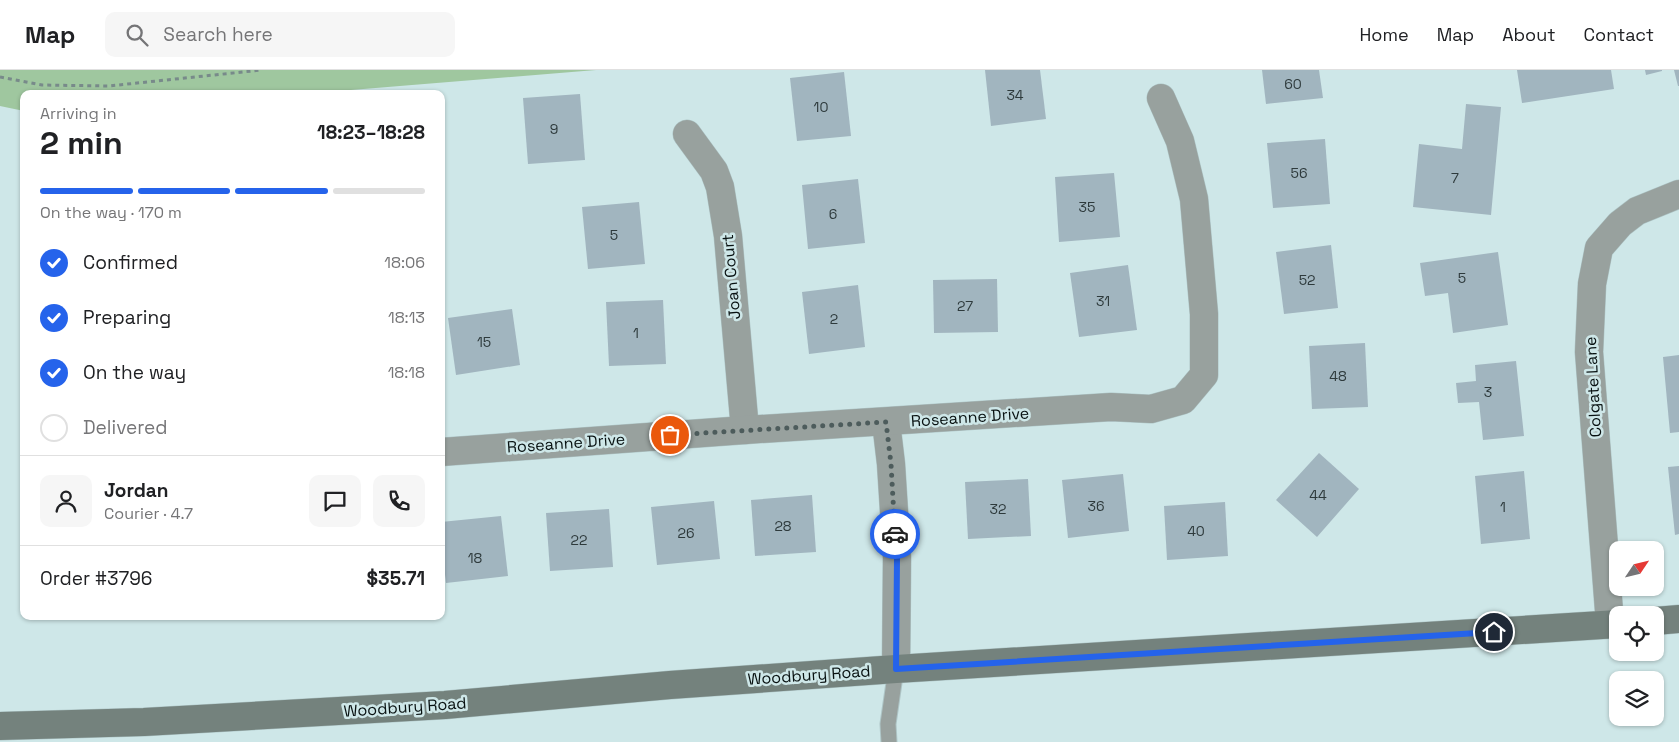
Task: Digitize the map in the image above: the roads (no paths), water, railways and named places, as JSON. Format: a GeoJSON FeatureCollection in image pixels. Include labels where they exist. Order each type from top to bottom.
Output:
{"type":"FeatureCollection","features":[{"type":"Feature","properties":{"kind":"main road"},"geometry":{"type":"LineString","coordinates":[[1664,620],[1679,619]]}},
{"type":"Feature","properties":{"kind":"main road","name":"Woodbury Road"},"geometry":{"type":"LineString","coordinates":[[0,726],[144,722],[435,705],[670,685],[896,669],[1609,624]]}},
{"type":"Feature","properties":{"kind":"street","name":"Roseanne Drive"},"geometry":{"type":"LineString","coordinates":[[445,452],[745,430],[1111,408],[1150,409],[1183,400],[1204,375],[1204,314],[1194,199],[1180,141],[1161,98]]}},
{"type":"Feature","properties":{"kind":"street","name":"Joan Court"},"geometry":{"type":"LineString","coordinates":[[687,134],[714,170],[720,187],[728,236],[745,430]]}},
{"type":"Feature","properties":{"kind":"street","name":"Colgate Lane"},"geometry":{"type":"LineString","coordinates":[[1612,606],[1589,352],[1592,284],[1599,248],[1620,224],[1636,211],[1679,194]]}},
{"type":"Feature","properties":{"kind":"street"},"geometry":{"type":"LineString","coordinates":[[886,422],[891,464],[897,558],[896,669]]}},
{"type":"Feature","properties":{"kind":"lane"},"geometry":{"type":"LineString","coordinates":[[889,742],[888,724],[896,669]]}}]}
